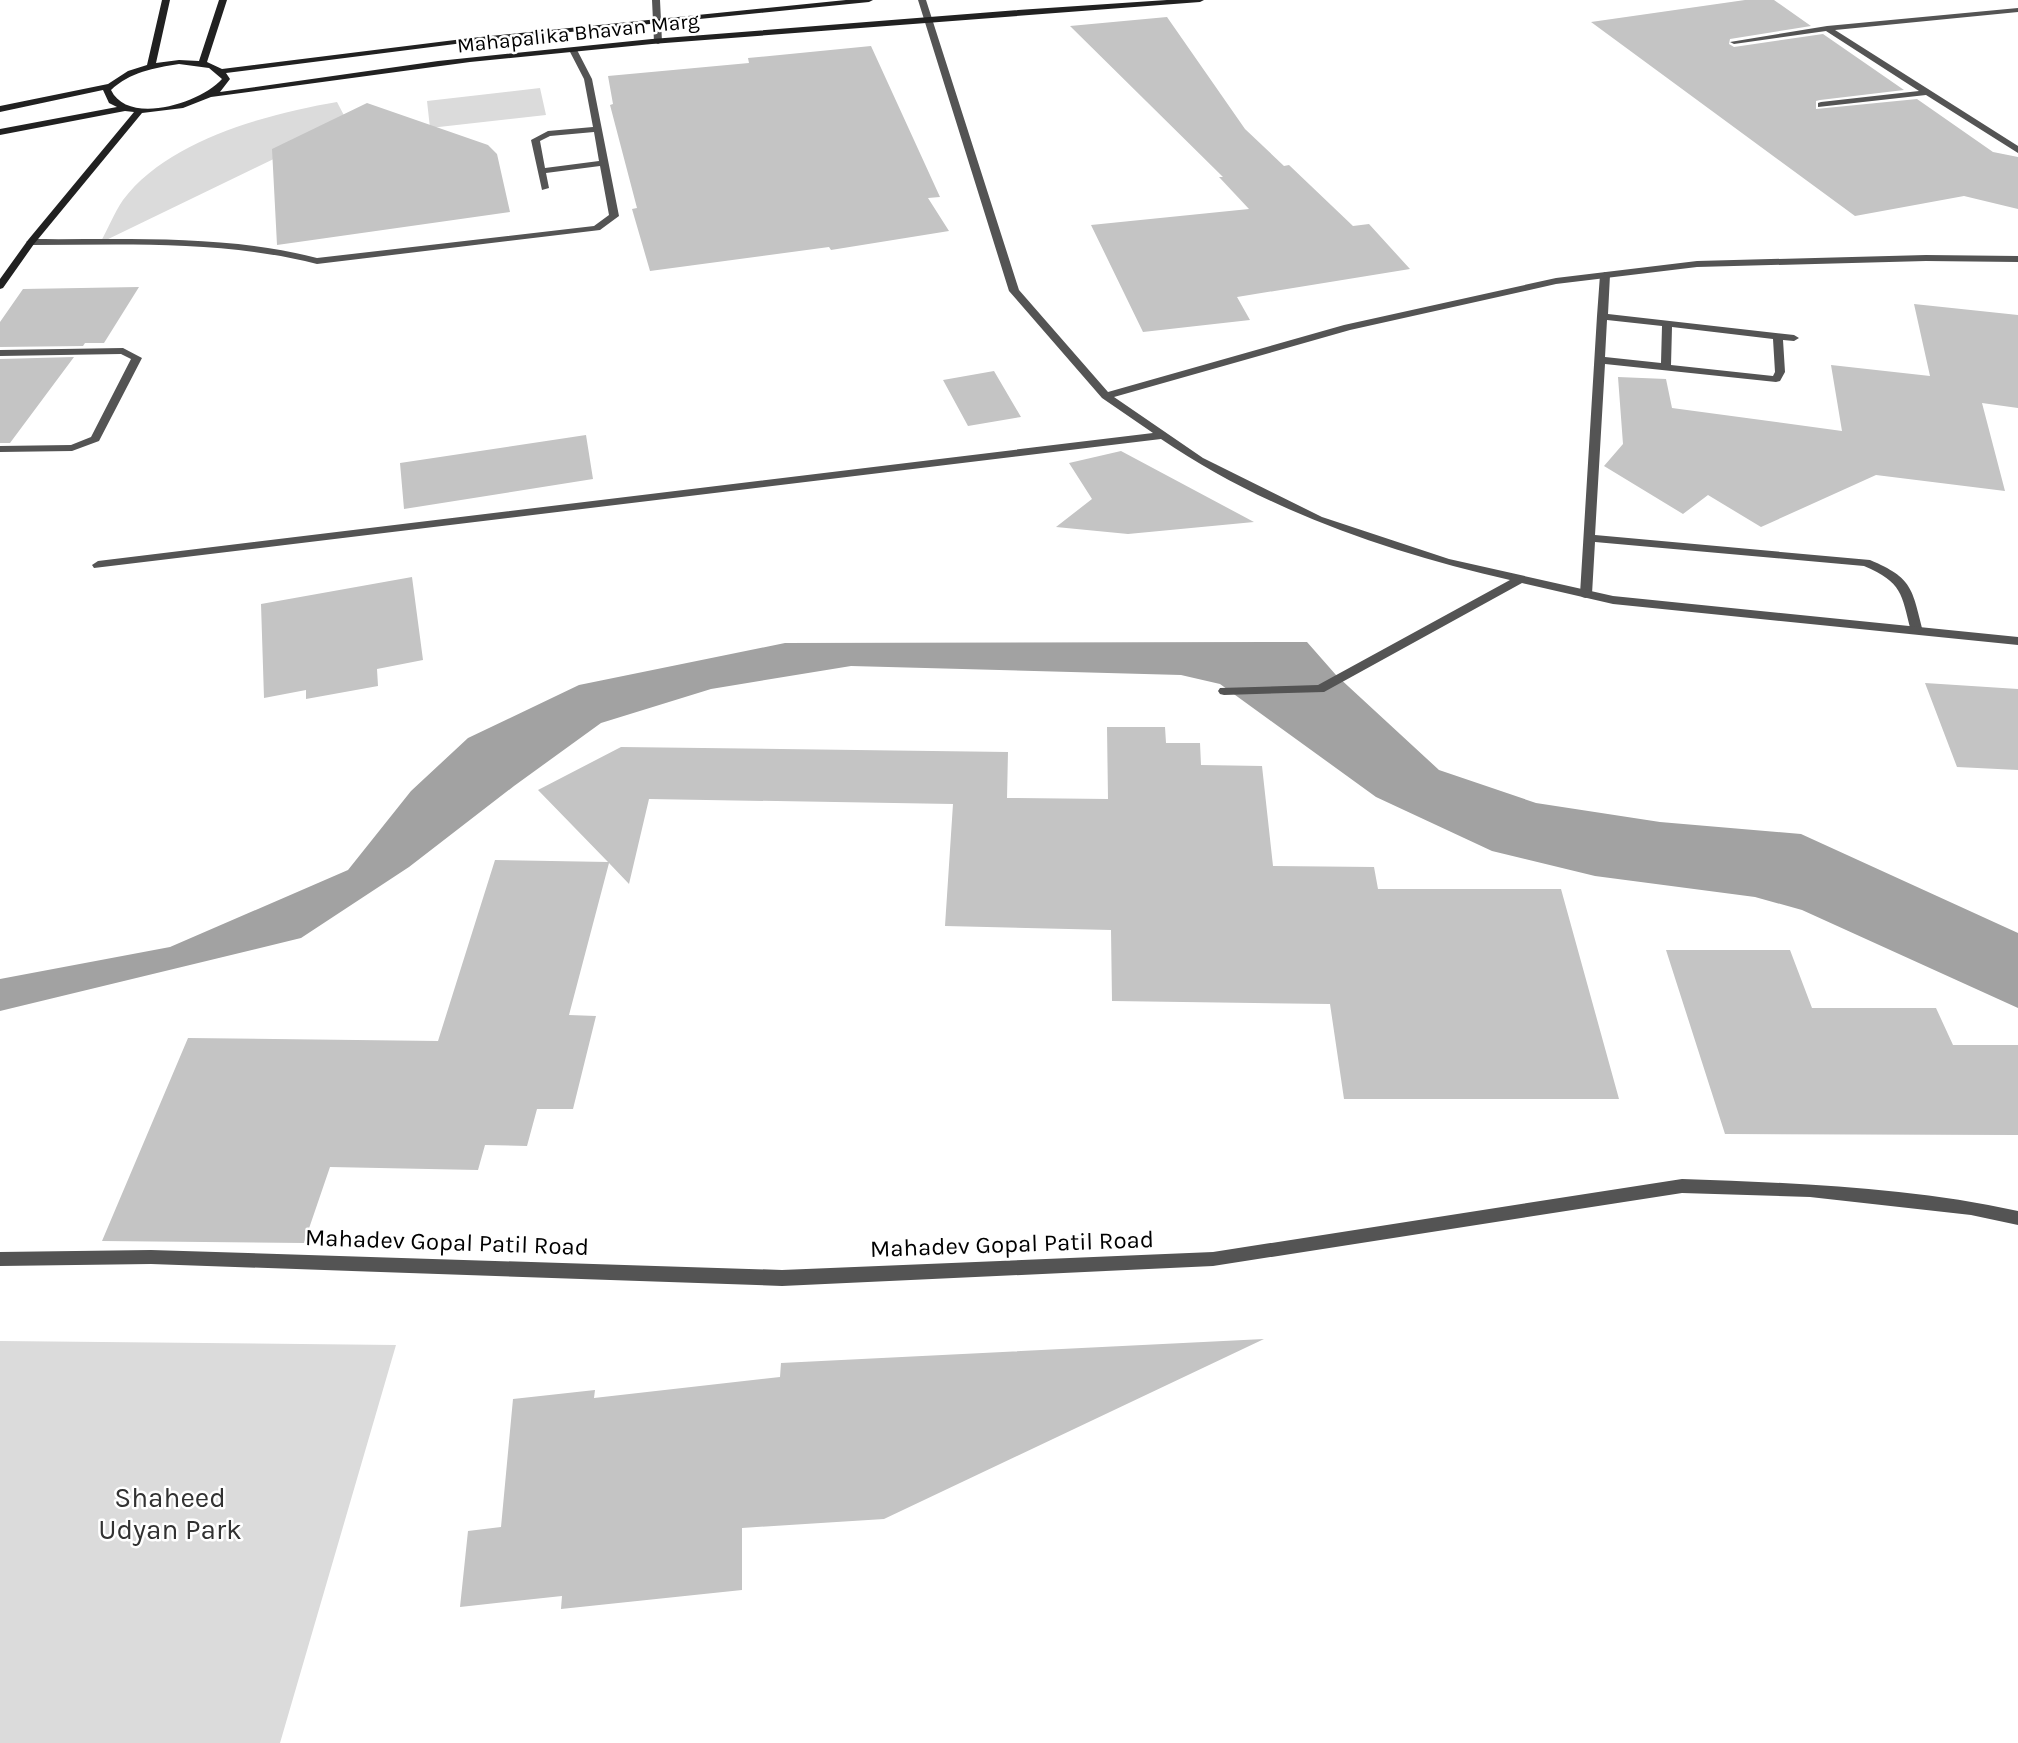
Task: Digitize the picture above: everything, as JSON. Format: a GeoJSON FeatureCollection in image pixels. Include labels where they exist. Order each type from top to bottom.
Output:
{"type":"FeatureCollection","features":[{"type":"Feature","properties":{"kind":"main road"},"geometry":{"type":"LineString","coordinates":[[151,66],[166,0]]}},
{"type":"Feature","properties":{"kind":"main road"},"geometry":{"type":"LineString","coordinates":[[202,64],[223,0]]}},
{"type":"Feature","properties":{"kind":"main road","name":"Mahapalika Bhavan Marg"},"geometry":{"type":"LineString","coordinates":[[223,71],[656,20],[869,0]]}},
{"type":"Feature","properties":{"kind":"main road","name":"Mahapalika Bhavan Marg"},"geometry":{"type":"LineString","coordinates":[[125,108],[177,108],[213,95],[573,50],[929,19],[1200,0]]}},
{"type":"Feature","properties":{"kind":"main road"},"geometry":{"type":"LineString","coordinates":[[125,108],[113,103],[107,90],[124,75],[151,66],[179,62],[202,64],[223,71],[226,79],[213,95]]}},
{"type":"Feature","properties":{"kind":"main road"},"geometry":{"type":"LineString","coordinates":[[0,109],[110,86]]}},
{"type":"Feature","properties":{"kind":"main road"},"geometry":{"type":"LineString","coordinates":[[0,132],[125,108]]}},
{"type":"Feature","properties":{"kind":"main road"},"geometry":{"type":"LineString","coordinates":[[0,286],[31,242],[140,110]]}},
{"type":"Feature","properties":{"kind":"street"},"geometry":{"type":"LineString","coordinates":[[656,0],[658,42]]}},
{"type":"Feature","properties":{"kind":"street"},"geometry":{"type":"LineString","coordinates":[[922,0],[1014,291],[1107,396],[1199,460],[1318,519],[1446,562],[1613,600],[2018,641]]}},
{"type":"Feature","properties":{"kind":"street"},"geometry":{"type":"LineString","coordinates":[[1734,43],[1826,28],[2018,10]]}},
{"type":"Feature","properties":{"kind":"street"},"geometry":{"type":"LineString","coordinates":[[1826,28],[2018,150]]}},
{"type":"Feature","properties":{"kind":"street"},"geometry":{"type":"LineString","coordinates":[[31,242],[188,243],[294,255],[317,261],[597,228],[614,216],[588,79],[573,50]]}},
{"type":"Feature","properties":{"kind":"street"},"geometry":{"type":"LineString","coordinates":[[1821,105],[1928,92]]}},
{"type":"Feature","properties":{"kind":"street"},"geometry":{"type":"LineString","coordinates":[[545,188],[535,140],[548,134],[597,129]]}},
{"type":"Feature","properties":{"kind":"street"},"geometry":{"type":"LineString","coordinates":[[541,171],[604,163]]}},
{"type":"Feature","properties":{"kind":"street"},"geometry":{"type":"LineString","coordinates":[[1107,396],[1348,327],[1556,281],[1696,264],[1926,258],[2018,259]]}},
{"type":"Feature","properties":{"kind":"street"},"geometry":{"type":"LineString","coordinates":[[1586,594],[1605,275]]}},
{"type":"Feature","properties":{"kind":"street"},"geometry":{"type":"LineString","coordinates":[[1602,316],[1794,338]]}},
{"type":"Feature","properties":{"kind":"street"},"geometry":{"type":"LineString","coordinates":[[1667,324],[1667,368]]}},
{"type":"Feature","properties":{"kind":"street"},"geometry":{"type":"LineString","coordinates":[[1600,360],[1776,379],[1780,372],[1778,336]]}},
{"type":"Feature","properties":{"kind":"street"},"geometry":{"type":"LineString","coordinates":[[0,353],[123,351],[137,358],[95,439],[72,448],[0,449]]}},
{"type":"Feature","properties":{"kind":"street"},"geometry":{"type":"LineString","coordinates":[[98,565],[1164,435]]}},
{"type":"Feature","properties":{"kind":"street"},"geometry":{"type":"LineString","coordinates":[[1590,538],[1866,563],[1892,573],[1905,583],[1917,631]]}},
{"type":"Feature","properties":{"kind":"street"},"geometry":{"type":"LineString","coordinates":[[1224,691],[1320,689],[1521,579]]}},
{"type":"Feature","properties":{"kind":"street","name":"Mahadev Gopal Patil Road"},"geometry":{"type":"LineString","coordinates":[[0,1259],[151,1257],[782,1278],[1213,1259],[1682,1186],[1810,1190],[1971,1208],[2018,1218]]}},
{"type":"Feature","properties":{"kind":"green space"},"geometry":{"type":"Polygon","coordinates":[[[540,88],[546,115],[430,128],[427,101],[540,88]]]}},
{"type":"Feature","properties":{"kind":"green space"},"geometry":{"type":"Polygon","coordinates":[[[337,102],[348,123],[100,243],[123,200],[142,179],[166,161],[192,146],[250,122],[337,102]]]}},
{"type":"Feature","properties":{"kind":"green space","name":"Shaheed Udyan Park"},"geometry":{"type":"Polygon","coordinates":[[[0,1341],[396,1345],[280,1743],[0,1743],[0,1341]]]}},
{"type":"Feature","properties":{"kind":"shaded area"},"geometry":{"type":"Polygon","coordinates":[[[1307,642],[1336,675],[1439,770],[1536,803],[1660,822],[1801,834],[2018,933],[2018,1008],[1802,910],[1755,897],[1595,876],[1492,851],[1376,797],[1220,684],[1181,675],[851,666],[711,689],[601,723],[409,867],[301,938],[0,1011],[0,979],[170,947],[348,870],[411,791],[468,738],[579,685],[785,643],[1307,642]]]}},
{"type":"Feature","properties":{"kind":"building"},"geometry":{"type":"Polygon","coordinates":[[[1745,0],[1774,0],[1811,26],[1730,39],[1729,44],[1734,47],[1823,34],[1904,90],[1820,100],[1816,101],[1816,109],[1917,99],[1993,152],[2018,157],[2018,209],[1964,196],[1855,216],[1591,22],[1745,0]]]}},
{"type":"Feature","properties":{"kind":"building"},"geometry":{"type":"Polygon","coordinates":[[[1167,17],[1245,129],[1284,166],[1289,165],[1353,226],[1369,224],[1410,269],[1237,297],[1250,320],[1143,332],[1091,225],[1249,209],[1219,177],[1223,177],[1070,26],[1167,17]]]}},
{"type":"Feature","properties":{"kind":"building"},"geometry":{"type":"Polygon","coordinates":[[[871,46],[940,197],[928,198],[949,231],[831,250],[829,247],[650,271],[632,209],[637,208],[610,105],[613,104],[608,76],[749,63],[748,58],[871,46]]]}},
{"type":"Feature","properties":{"kind":"building"},"geometry":{"type":"Polygon","coordinates":[[[367,103],[488,145],[497,154],[510,212],[277,245],[272,149],[367,103]]]}},
{"type":"Feature","properties":{"kind":"building"},"geometry":{"type":"Polygon","coordinates":[[[139,287],[104,343],[85,343],[83,346],[0,347],[0,322],[23,289],[139,287]]]}},
{"type":"Feature","properties":{"kind":"building"},"geometry":{"type":"Polygon","coordinates":[[[1914,304],[2018,315],[2018,408],[1982,403],[2005,491],[1876,475],[1761,527],[1708,495],[1683,514],[1604,466],[1623,444],[1618,377],[1666,379],[1672,408],[1842,431],[1831,365],[1930,376],[1914,304]]]}},
{"type":"Feature","properties":{"kind":"building"},"geometry":{"type":"Polygon","coordinates":[[[74,357],[10,443],[0,443],[0,359],[74,357]]]}},
{"type":"Feature","properties":{"kind":"building"},"geometry":{"type":"Polygon","coordinates":[[[994,371],[1021,417],[968,426],[943,380],[994,371]]]}},
{"type":"Feature","properties":{"kind":"building"},"geometry":{"type":"Polygon","coordinates":[[[586,435],[593,479],[404,509],[400,463],[586,435]]]}},
{"type":"Feature","properties":{"kind":"building"},"geometry":{"type":"Polygon","coordinates":[[[1121,451],[1254,522],[1128,534],[1056,527],[1092,499],[1069,463],[1121,451]]]}},
{"type":"Feature","properties":{"kind":"building"},"geometry":{"type":"Polygon","coordinates":[[[412,577],[423,660],[377,669],[378,686],[306,699],[306,690],[264,698],[261,604],[412,577]]]}},
{"type":"Feature","properties":{"kind":"building"},"geometry":{"type":"Polygon","coordinates":[[[1925,683],[2018,689],[2018,770],[1957,767],[1925,683]]]}},
{"type":"Feature","properties":{"kind":"building"},"geometry":{"type":"Polygon","coordinates":[[[1107,727],[1165,727],[1166,743],[1200,743],[1201,765],[1262,766],[1273,866],[1374,867],[1378,889],[1561,889],[1619,1099],[1344,1099],[1330,1004],[1112,1001],[1111,930],[945,926],[953,804],[649,799],[629,884],[609,863],[569,1015],[596,1016],[573,1109],[537,1109],[527,1146],[485,1145],[478,1170],[330,1167],[304,1243],[102,1241],[188,1038],[438,1041],[495,860],[608,862],[538,790],[621,747],[1008,752],[1007,798],[1108,799],[1107,727]]]}},
{"type":"Feature","properties":{"kind":"building"},"geometry":{"type":"Polygon","coordinates":[[[1666,950],[1790,950],[1812,1008],[1936,1008],[1953,1045],[2018,1045],[2018,1135],[1725,1134],[1666,950]]]}},
{"type":"Feature","properties":{"kind":"building"},"geometry":{"type":"Polygon","coordinates":[[[1264,1339],[884,1519],[742,1528],[742,1590],[561,1609],[562,1596],[460,1607],[468,1531],[501,1527],[513,1399],[595,1390],[594,1398],[780,1377],[781,1363],[1264,1339]]]}}]}
